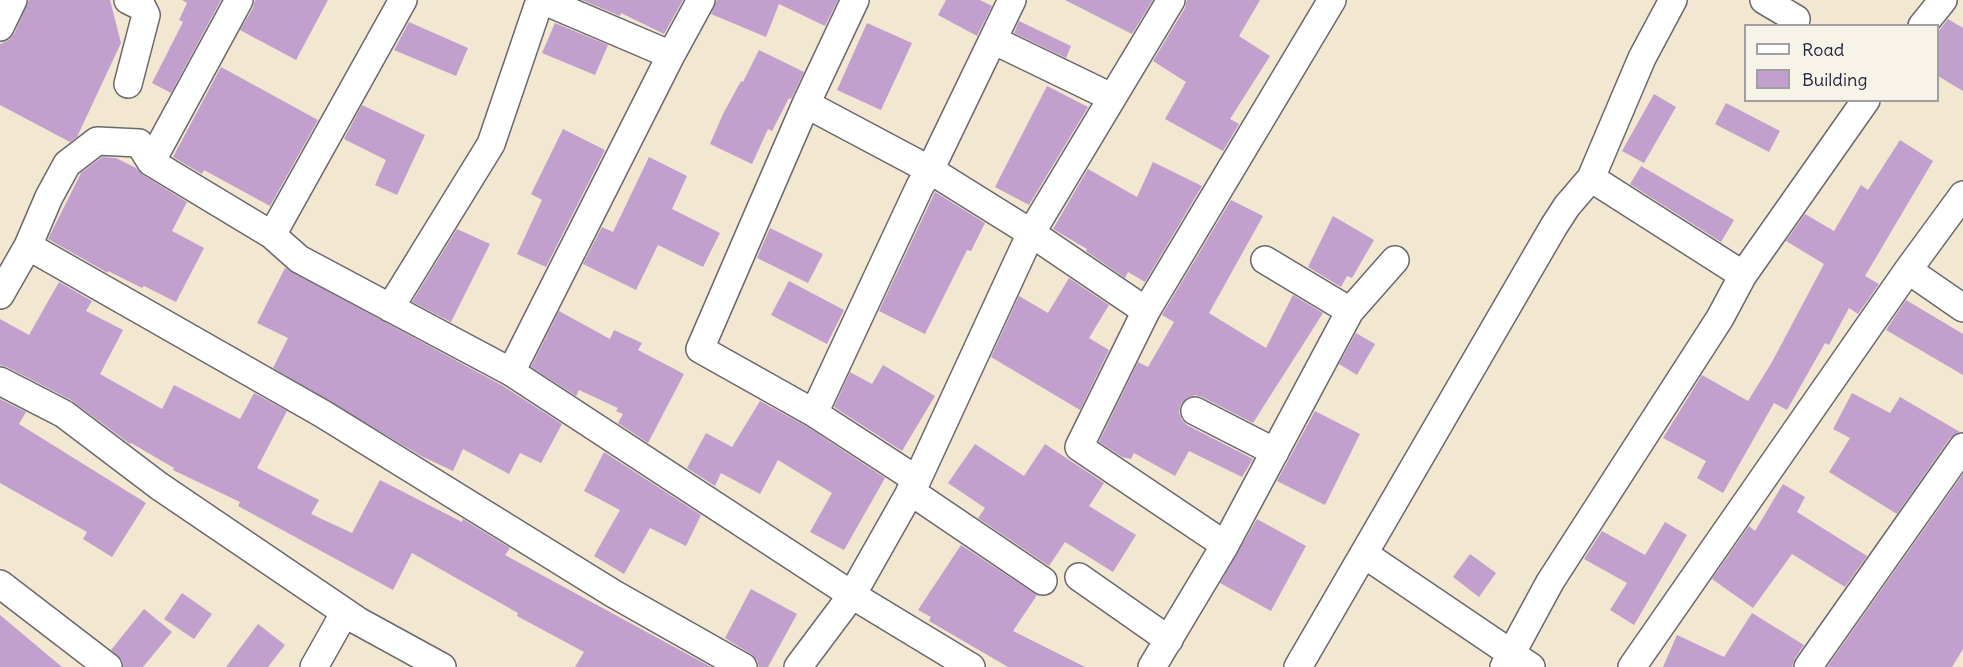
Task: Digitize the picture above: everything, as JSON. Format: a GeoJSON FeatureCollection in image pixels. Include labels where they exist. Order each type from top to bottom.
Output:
{"type":"FeatureCollection","features":[{"type":"Feature","properties":{"kind":"street"},"geometry":{"type":"LineString","coordinates":[[0,27],[13,0]]}},
{"type":"Feature","properties":{"kind":"street"},"geometry":{"type":"LineString","coordinates":[[128,0],[142,7],[146,15],[128,84]]}},
{"type":"Feature","properties":{"kind":"street"},"geometry":{"type":"LineString","coordinates":[[152,162],[239,0]]}},
{"type":"Feature","properties":{"kind":"street"},"geometry":{"type":"LineString","coordinates":[[272,235],[403,0]]}},
{"type":"Feature","properties":{"kind":"street"},"geometry":{"type":"LineString","coordinates":[[390,308],[491,144],[541,0],[671,55]]}},
{"type":"Feature","properties":{"kind":"street"},"geometry":{"type":"LineString","coordinates":[[511,372],[701,0]]}},
{"type":"Feature","properties":{"kind":"street"},"geometry":{"type":"LineString","coordinates":[[855,0],[806,104],[700,349],[814,413],[1043,582]]}},
{"type":"Feature","properties":{"kind":"street"},"geometry":{"type":"LineString","coordinates":[[814,413],[920,186],[930,170],[1012,0]]}},
{"type":"Feature","properties":{"kind":"street"},"geometry":{"type":"LineString","coordinates":[[798,667],[852,595],[914,485],[1031,233],[1171,0]]}},
{"type":"Feature","properties":{"kind":"street"},"geometry":{"type":"LineString","coordinates":[[1225,545],[1079,447],[1146,311],[1332,0]]}},
{"type":"Feature","properties":{"kind":"street"},"geometry":{"type":"LineString","coordinates":[[1298,667],[1554,226],[1567,206],[1591,178],[1642,58],[1673,0]]}},
{"type":"Feature","properties":{"kind":"street"},"geometry":{"type":"LineString","coordinates":[[1764,0],[1796,19]]}},
{"type":"Feature","properties":{"kind":"street"},"geometry":{"type":"LineString","coordinates":[[1924,24],[1943,0]]}},
{"type":"Feature","properties":{"kind":"street"},"geometry":{"type":"LineString","coordinates":[[993,40],[1111,97]]}},
{"type":"Feature","properties":{"kind":"street"},"geometry":{"type":"LineString","coordinates":[[1364,554],[1516,662],[1550,582],[1720,318],[1743,275],[1865,102]]}},
{"type":"Feature","properties":{"kind":"street"},"geometry":{"type":"LineString","coordinates":[[806,104],[930,170],[1031,233],[1146,311]]}},
{"type":"Feature","properties":{"kind":"street"},"geometry":{"type":"LineString","coordinates":[[0,295],[28,246],[49,197],[67,164],[97,141],[139,143],[152,162],[272,235],[299,259],[511,372],[852,595],[971,667]]}},
{"type":"Feature","properties":{"kind":"street"},"geometry":{"type":"LineString","coordinates":[[1591,178],[1743,275]]}},
{"type":"Feature","properties":{"kind":"street"},"geometry":{"type":"LineString","coordinates":[[1632,667],[1908,270],[1963,195]]}},
{"type":"Feature","properties":{"kind":"street"},"geometry":{"type":"LineString","coordinates":[[28,246],[323,414],[614,594],[743,667]]}},
{"type":"Feature","properties":{"kind":"street"},"geometry":{"type":"LineString","coordinates":[[1265,260],[1350,311]]}},
{"type":"Feature","properties":{"kind":"street"},"geometry":{"type":"LineString","coordinates":[[1152,667],[1225,545],[1350,311],[1395,260]]}},
{"type":"Feature","properties":{"kind":"street"},"geometry":{"type":"LineString","coordinates":[[1908,270],[1963,308]]}},
{"type":"Feature","properties":{"kind":"street"},"geometry":{"type":"LineString","coordinates":[[0,381],[64,414],[159,486],[345,612],[442,667]]}},
{"type":"Feature","properties":{"kind":"street"},"geometry":{"type":"LineString","coordinates":[[1195,411],[1275,452]]}},
{"type":"Feature","properties":{"kind":"street"},"geometry":{"type":"LineString","coordinates":[[1808,667],[1963,447]]}},
{"type":"Feature","properties":{"kind":"street"},"geometry":{"type":"LineString","coordinates":[[1079,577],[1169,640]]}},
{"type":"Feature","properties":{"kind":"street"},"geometry":{"type":"LineString","coordinates":[[0,584],[108,667]]}},
{"type":"Feature","properties":{"kind":"street"},"geometry":{"type":"LineString","coordinates":[[314,667],[345,612]]}},
{"type":"Feature","properties":{"kind":"building"},"geometry":{"type":"Polygon","coordinates":[[[29,0],[110,0],[121,43],[77,137],[70,142],[0,105],[0,44],[9,40],[14,34],[29,0]]]}},
{"type":"Feature","properties":{"kind":"building"},"geometry":{"type":"Polygon","coordinates":[[[182,0],[221,0],[171,93],[152,83],[183,22],[179,20],[187,3],[182,0]]]}},
{"type":"Feature","properties":{"kind":"building"},"geometry":{"type":"Polygon","coordinates":[[[255,0],[328,0],[296,60],[240,30],[255,0]]]}},
{"type":"Feature","properties":{"kind":"building"},"geometry":{"type":"Polygon","coordinates":[[[582,0],[683,0],[664,34],[621,13],[620,16],[582,0]]]}},
{"type":"Feature","properties":{"kind":"building"},"geometry":{"type":"Polygon","coordinates":[[[717,0],[838,0],[825,26],[779,4],[766,37],[711,14],[717,0]]]}},
{"type":"Feature","properties":{"kind":"building"},"geometry":{"type":"Polygon","coordinates":[[[946,0],[980,0],[992,6],[977,36],[938,15],[946,0]]]}},
{"type":"Feature","properties":{"kind":"building"},"geometry":{"type":"Polygon","coordinates":[[[1065,0],[1153,0],[1132,34],[1065,0]]]}},
{"type":"Feature","properties":{"kind":"building"},"geometry":{"type":"Polygon","coordinates":[[[1187,0],[1260,0],[1239,36],[1270,56],[1230,119],[1239,124],[1223,151],[1165,119],[1186,82],[1153,61],[1185,8],[1187,0]]]}},
{"type":"Feature","properties":{"kind":"building"},"geometry":{"type":"Polygon","coordinates":[[[1948,19],[1963,28],[1963,91],[1939,77],[1939,31],[1948,19]]]}},
{"type":"Feature","properties":{"kind":"building"},"geometry":{"type":"Polygon","coordinates":[[[1019,21],[1071,46],[1066,58],[1014,33],[1019,21]]]}},
{"type":"Feature","properties":{"kind":"building"},"geometry":{"type":"Polygon","coordinates":[[[409,22],[468,48],[456,76],[394,50],[409,22]]]}},
{"type":"Feature","properties":{"kind":"building"},"geometry":{"type":"Polygon","coordinates":[[[555,23],[608,45],[595,75],[542,53],[555,23]]]}},
{"type":"Feature","properties":{"kind":"building"},"geometry":{"type":"Polygon","coordinates":[[[867,23],[912,43],[881,110],[837,90],[867,23]]]}},
{"type":"Feature","properties":{"kind":"building"},"geometry":{"type":"Polygon","coordinates":[[[759,50],[804,72],[772,131],[768,129],[752,164],[710,144],[723,114],[759,50]]]}},
{"type":"Feature","properties":{"kind":"building"},"geometry":{"type":"Polygon","coordinates":[[[221,67],[318,120],[270,206],[204,170],[202,174],[173,157],[221,67]]]}},
{"type":"Feature","properties":{"kind":"building"},"geometry":{"type":"Polygon","coordinates":[[[1047,86],[1088,107],[1029,205],[995,187],[1047,86]]]}},
{"type":"Feature","properties":{"kind":"building"},"geometry":{"type":"Polygon","coordinates":[[[1654,94],[1676,107],[1644,163],[1622,151],[1654,94]]]}},
{"type":"Feature","properties":{"kind":"building"},"geometry":{"type":"Polygon","coordinates":[[[1726,103],[1780,131],[1769,152],[1715,124],[1726,103]]]}},
{"type":"Feature","properties":{"kind":"building"},"geometry":{"type":"Polygon","coordinates":[[[362,105],[425,135],[397,195],[375,185],[386,160],[344,139],[362,105]]]}},
{"type":"Feature","properties":{"kind":"building"},"geometry":{"type":"Polygon","coordinates":[[[563,129],[605,150],[546,267],[517,254],[542,200],[531,194],[563,129]]]}},
{"type":"Feature","properties":{"kind":"building"},"geometry":{"type":"Polygon","coordinates":[[[1900,140],[1933,161],[1865,276],[1879,284],[1858,314],[1849,308],[1829,345],[1825,343],[1787,410],[1774,403],[1723,493],[1697,478],[1706,461],[1663,438],[1702,375],[1748,401],[1772,362],[1824,264],[1786,241],[1805,214],[1834,231],[1861,185],[1868,190],[1900,140]]]}},
{"type":"Feature","properties":{"kind":"building"},"geometry":{"type":"Polygon","coordinates":[[[102,157],[116,158],[136,168],[143,175],[187,202],[172,231],[204,248],[176,302],[144,286],[142,288],[108,271],[108,273],[48,239],[81,173],[102,157]]]}},
{"type":"Feature","properties":{"kind":"building"},"geometry":{"type":"Polygon","coordinates":[[[649,157],[687,176],[672,209],[720,233],[703,267],[658,245],[636,290],[583,264],[602,227],[613,232],[649,157]]]}},
{"type":"Feature","properties":{"kind":"building"},"geometry":{"type":"Polygon","coordinates":[[[1153,162],[1202,186],[1145,282],[1128,272],[1125,278],[1086,251],[1087,249],[1053,229],[1088,169],[1137,197],[1153,162]]]}},
{"type":"Feature","properties":{"kind":"building"},"geometry":{"type":"Polygon","coordinates":[[[1641,166],[1734,220],[1721,242],[1630,184],[1641,166]]]}},
{"type":"Feature","properties":{"kind":"building"},"geometry":{"type":"Polygon","coordinates":[[[935,192],[985,223],[971,251],[967,250],[925,334],[879,311],[935,192]]]}},
{"type":"Feature","properties":{"kind":"building"},"geometry":{"type":"Polygon","coordinates":[[[1231,200],[1263,216],[1209,313],[1266,348],[1293,295],[1323,313],[1253,423],[1195,395],[1187,398],[1181,404],[1179,412],[1187,425],[1253,459],[1242,477],[1189,451],[1175,476],[1134,453],[1131,459],[1122,457],[1099,442],[1138,362],[1148,367],[1174,322],[1162,315],[1231,200]]]}},
{"type":"Feature","properties":{"kind":"building"},"geometry":{"type":"Polygon","coordinates":[[[1333,216],[1374,240],[1352,278],[1347,276],[1341,287],[1308,267],[1333,216]]]}},
{"type":"Feature","properties":{"kind":"building"},"geometry":{"type":"Polygon","coordinates":[[[770,228],[823,254],[808,283],[757,258],[770,228]]]}},
{"type":"Feature","properties":{"kind":"building"},"geometry":{"type":"Polygon","coordinates":[[[457,229],[490,244],[451,322],[412,302],[457,229]]]}},
{"type":"Feature","properties":{"kind":"building"},"geometry":{"type":"Polygon","coordinates":[[[285,268],[503,386],[562,424],[541,463],[520,453],[509,474],[463,449],[453,471],[421,456],[273,368],[288,338],[257,323],[285,268]]]}},
{"type":"Feature","properties":{"kind":"building"},"geometry":{"type":"Polygon","coordinates":[[[1069,278],[1109,305],[1089,338],[1109,350],[1080,410],[991,357],[1019,296],[1048,313],[1069,278]]]}},
{"type":"Feature","properties":{"kind":"building"},"geometry":{"type":"Polygon","coordinates":[[[789,281],[844,310],[827,344],[771,315],[789,281]]]}},
{"type":"Feature","properties":{"kind":"building"},"geometry":{"type":"Polygon","coordinates":[[[59,282],[92,301],[86,311],[123,330],[100,374],[162,409],[174,385],[240,419],[254,393],[287,411],[257,468],[319,500],[311,514],[352,533],[380,480],[462,522],[463,519],[510,548],[505,555],[711,667],[575,667],[584,652],[517,616],[518,613],[412,553],[393,590],[238,506],[240,502],[173,470],[174,468],[130,444],[71,400],[0,365],[0,319],[29,335],[59,282]]]}},
{"type":"Feature","properties":{"kind":"building"},"geometry":{"type":"Polygon","coordinates":[[[1906,300],[1963,334],[1963,375],[1886,330],[1906,300]]]}},
{"type":"Feature","properties":{"kind":"building"},"geometry":{"type":"Polygon","coordinates":[[[559,311],[610,339],[614,330],[642,343],[638,350],[684,374],[648,443],[618,423],[623,414],[616,411],[618,408],[579,390],[576,396],[531,367],[559,311]]]}},
{"type":"Feature","properties":{"kind":"building"},"geometry":{"type":"Polygon","coordinates":[[[1356,333],[1375,344],[1357,375],[1339,364],[1356,333]]]}},
{"type":"Feature","properties":{"kind":"building"},"geometry":{"type":"Polygon","coordinates":[[[883,365],[935,396],[902,451],[834,407],[850,372],[872,384],[883,365]]]}},
{"type":"Feature","properties":{"kind":"building"},"geometry":{"type":"Polygon","coordinates":[[[1852,393],[1890,413],[1900,397],[1960,432],[1950,438],[1897,514],[1829,472],[1850,438],[1833,429],[1852,393]]]}},
{"type":"Feature","properties":{"kind":"building"},"geometry":{"type":"Polygon","coordinates":[[[0,399],[26,412],[19,424],[146,503],[112,557],[83,539],[87,532],[0,483],[0,399]]]}},
{"type":"Feature","properties":{"kind":"building"},"geometry":{"type":"Polygon","coordinates":[[[760,401],[806,426],[885,478],[844,550],[810,532],[832,493],[778,460],[760,494],[721,473],[715,486],[687,468],[706,433],[732,447],[760,401]]]}},
{"type":"Feature","properties":{"kind":"building"},"geometry":{"type":"Polygon","coordinates":[[[1315,411],[1360,434],[1325,505],[1277,481],[1315,411]]]}},
{"type":"Feature","properties":{"kind":"building"},"geometry":{"type":"Polygon","coordinates":[[[975,444],[1024,476],[1045,444],[1104,483],[1089,506],[1136,535],[1113,572],[1065,542],[1049,566],[978,518],[985,508],[948,483],[975,444]]]}},
{"type":"Feature","properties":{"kind":"building"},"geometry":{"type":"Polygon","coordinates":[[[604,452],[701,515],[686,546],[650,528],[624,574],[594,556],[620,510],[584,491],[604,452]]]}},
{"type":"Feature","properties":{"kind":"building"},"geometry":{"type":"Polygon","coordinates":[[[1963,474],[1963,649],[1952,667],[1827,667],[1963,474]]]}},
{"type":"Feature","properties":{"kind":"building"},"geometry":{"type":"Polygon","coordinates":[[[1783,484],[1805,497],[1797,512],[1867,556],[1845,587],[1792,554],[1753,608],[1712,579],[1749,526],[1755,531],[1783,484]]]}},
{"type":"Feature","properties":{"kind":"building"},"geometry":{"type":"Polygon","coordinates":[[[1257,519],[1306,546],[1271,611],[1220,583],[1257,519]]]}},
{"type":"Feature","properties":{"kind":"building"},"geometry":{"type":"Polygon","coordinates":[[[1665,522],[1687,535],[1634,625],[1610,610],[1627,583],[1584,559],[1602,531],[1645,555],[1665,522]]]}},
{"type":"Feature","properties":{"kind":"building"},"geometry":{"type":"Polygon","coordinates":[[[961,545],[1037,595],[1013,631],[1085,667],[1008,667],[929,621],[931,617],[918,610],[961,545]]]}},
{"type":"Feature","properties":{"kind":"building"},"geometry":{"type":"Polygon","coordinates":[[[1470,554],[1496,573],[1479,597],[1453,577],[1470,554]]]}},
{"type":"Feature","properties":{"kind":"building"},"geometry":{"type":"Polygon","coordinates":[[[751,589],[797,614],[768,667],[759,667],[757,660],[751,654],[725,638],[751,589]]]}},
{"type":"Feature","properties":{"kind":"building"},"geometry":{"type":"Polygon","coordinates":[[[182,593],[212,614],[194,639],[164,619],[182,593]]]}},
{"type":"Feature","properties":{"kind":"building"},"geometry":{"type":"Polygon","coordinates":[[[144,609],[172,632],[143,667],[123,667],[122,660],[111,650],[144,609]]]}},
{"type":"Feature","properties":{"kind":"building"},"geometry":{"type":"Polygon","coordinates":[[[1752,613],[1804,645],[1792,667],[1663,667],[1677,635],[1724,657],[1752,613]]]}},
{"type":"Feature","properties":{"kind":"building"},"geometry":{"type":"Polygon","coordinates":[[[0,615],[62,667],[0,667],[0,615]]]}},
{"type":"Feature","properties":{"kind":"building"},"geometry":{"type":"Polygon","coordinates":[[[258,624],[285,645],[268,667],[226,667],[258,624]]]}}]}
